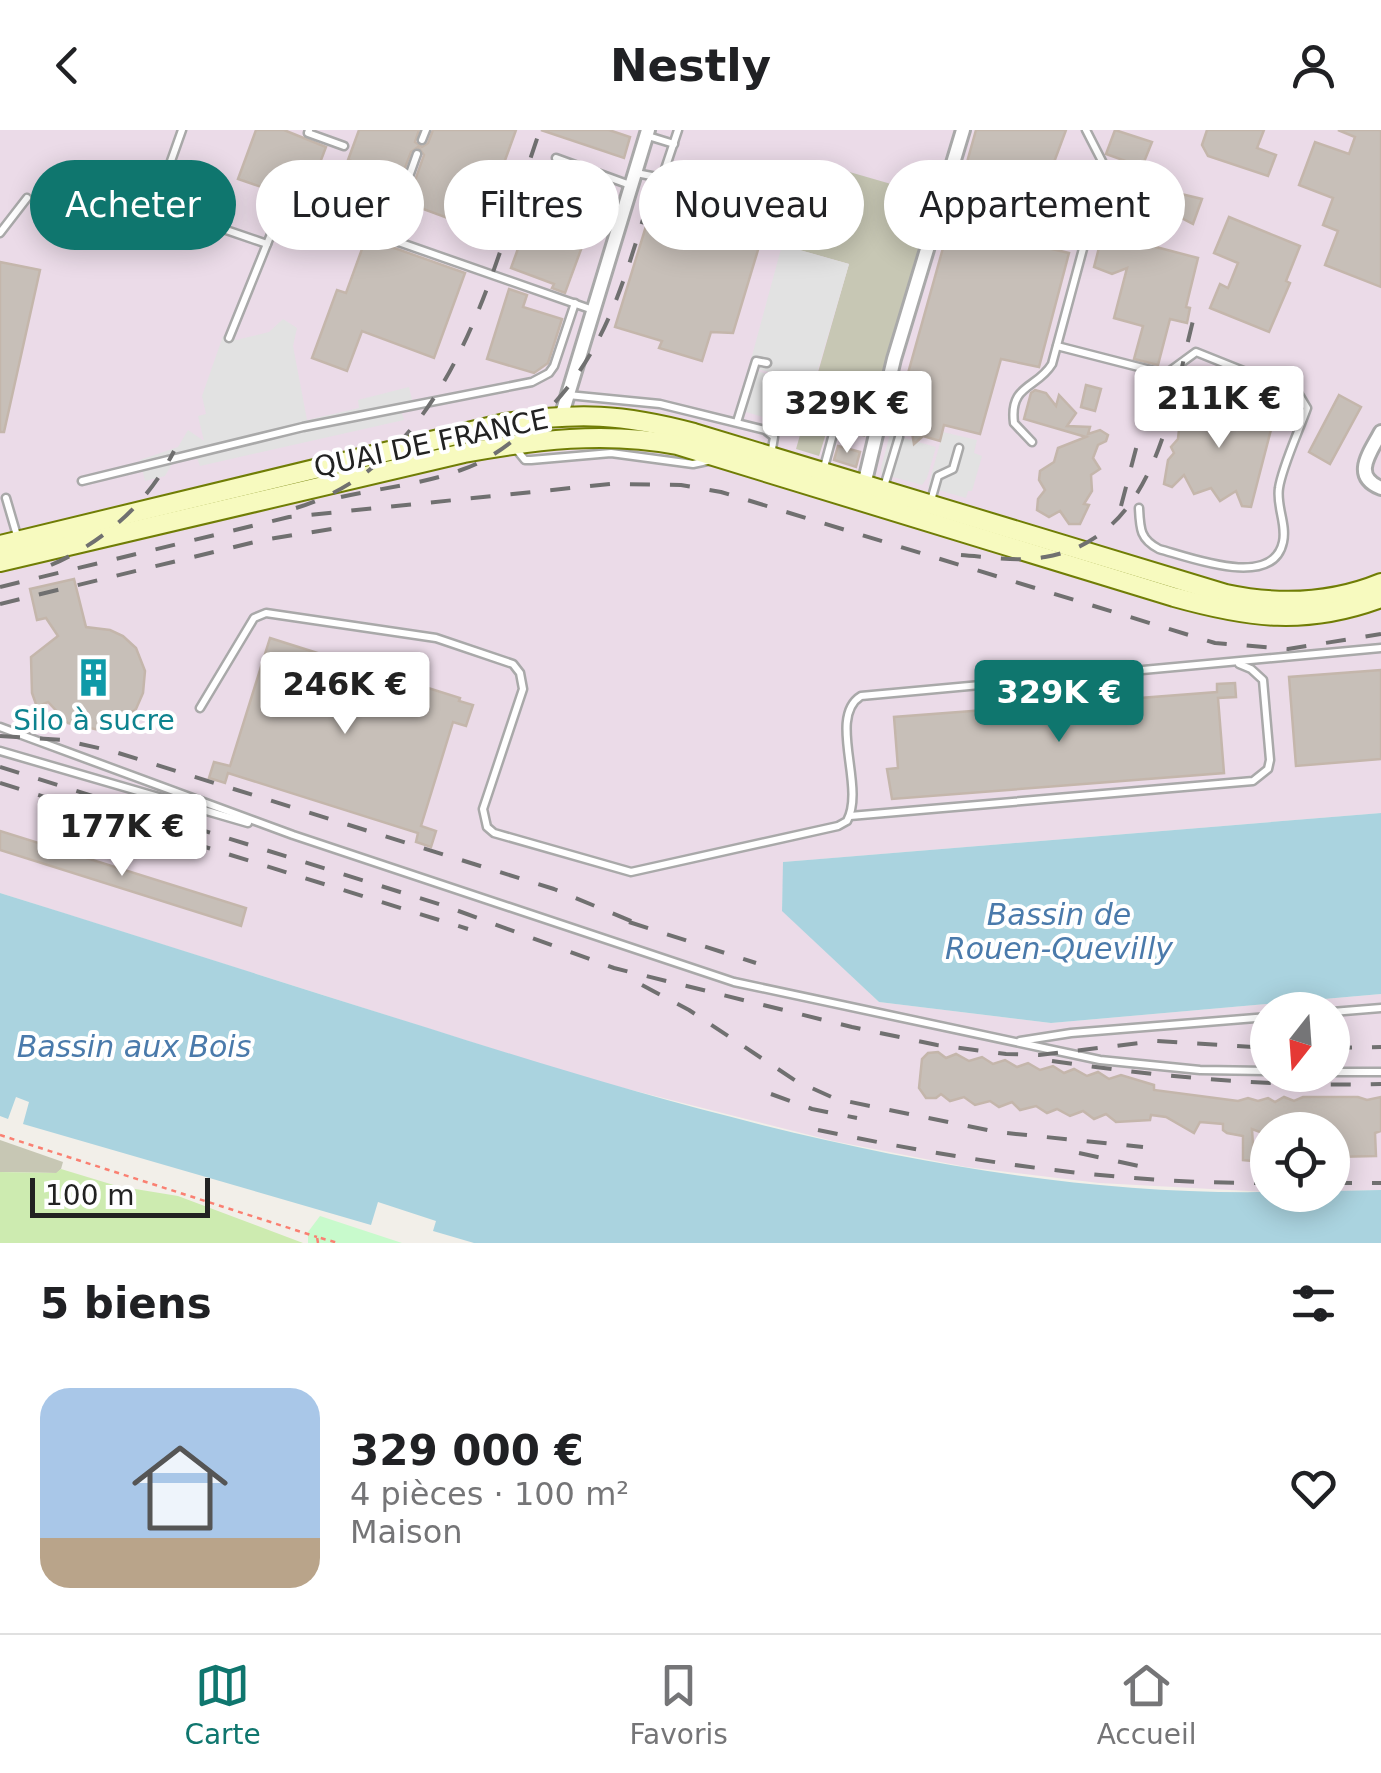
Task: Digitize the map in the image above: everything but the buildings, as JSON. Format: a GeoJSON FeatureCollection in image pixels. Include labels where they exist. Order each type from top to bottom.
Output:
{"type":"FeatureCollection","features":[{"type":"Feature","properties":{"kind":"main road","name":"QUAI DE FRANCE"},"geometry":{"type":"LineString","coordinates":[[9,543],[505,423],[562,414],[598,414],[648,421],[1244,598],[1282,602],[1329,598],[1381,582]]}},
{"type":"Feature","properties":{"kind":"main road"},"geometry":{"type":"LineString","coordinates":[[408,466],[432,451],[543,426],[562,414],[563,428],[572,438]]}},
{"type":"Feature","properties":{"kind":"main road","name":"QUAI DE FRANCE"},"geometry":{"type":"LineString","coordinates":[[0,562],[408,466],[512,444],[572,438],[658,442],[718,457],[1236,614],[1293,618],[1381,598]]}},
{"type":"Feature","properties":{"kind":"street"},"geometry":{"type":"LineString","coordinates":[[873,488],[894,359],[963,130]]}},
{"type":"Feature","properties":{"kind":"street"},"geometry":{"type":"LineString","coordinates":[[562,414],[647,133]]}},
{"type":"Feature","properties":{"kind":"street"},"geometry":{"type":"LineString","coordinates":[[1380,437],[1363,472],[1381,488]]}},
{"type":"Feature","properties":{"kind":"lane"},"geometry":{"type":"LineString","coordinates":[[182,130],[171,161],[179,204],[200,221],[256,240]]}},
{"type":"Feature","properties":{"kind":"lane"},"geometry":{"type":"LineString","coordinates":[[309,130],[344,146]]}},
{"type":"Feature","properties":{"kind":"lane"},"geometry":{"type":"LineString","coordinates":[[422,140],[426,130]]}},
{"type":"Feature","properties":{"kind":"lane"},"geometry":{"type":"LineString","coordinates":[[556,158],[633,179],[662,178],[678,130]]}},
{"type":"Feature","properties":{"kind":"lane"},"geometry":{"type":"LineString","coordinates":[[1086,130],[1101,160]]}},
{"type":"Feature","properties":{"kind":"lane"},"geometry":{"type":"LineString","coordinates":[[647,133],[674,144]]}},
{"type":"Feature","properties":{"kind":"lane"},"geometry":{"type":"LineString","coordinates":[[415,160],[417,154]]}},
{"type":"Feature","properties":{"kind":"lane"},"geometry":{"type":"LineString","coordinates":[[0,233],[27,198]]}},
{"type":"Feature","properties":{"kind":"lane"},"geometry":{"type":"LineString","coordinates":[[229,338],[265,250]]}},
{"type":"Feature","properties":{"kind":"lane"},"geometry":{"type":"LineString","coordinates":[[421,250],[594,310]]}},
{"type":"Feature","properties":{"kind":"lane"},"geometry":{"type":"LineString","coordinates":[[1032,442],[1014,423],[1014,408],[1023,389],[1048,371],[1083,250]]}},
{"type":"Feature","properties":{"kind":"lane"},"geometry":{"type":"LineString","coordinates":[[82,481],[302,427],[532,382],[554,366],[575,303]]}},
{"type":"Feature","properties":{"kind":"lane"},"geometry":{"type":"LineString","coordinates":[[1057,346],[1166,374],[1196,352],[1298,393],[1307,408],[1279,488],[1283,544],[1277,556],[1264,566],[1245,568],[1159,549],[1146,542],[1140,530],[1139,508]]}},
{"type":"Feature","properties":{"kind":"lane"},"geometry":{"type":"LineString","coordinates":[[737,422],[756,361],[766,363]]}},
{"type":"Feature","properties":{"kind":"lane"},"geometry":{"type":"LineString","coordinates":[[568,395],[660,404],[771,432],[774,438],[770,456]]}},
{"type":"Feature","properties":{"kind":"lane"},"geometry":{"type":"LineString","coordinates":[[822,472],[834,434]]}},
{"type":"Feature","properties":{"kind":"lane"},"geometry":{"type":"LineString","coordinates":[[873,488],[899,437]]}},
{"type":"Feature","properties":{"kind":"lane"},"geometry":{"type":"LineString","coordinates":[[512,444],[522,457],[531,460],[612,453],[701,464],[718,457]]}},
{"type":"Feature","properties":{"kind":"lane"},"geometry":{"type":"LineString","coordinates":[[930,506],[938,476],[954,469],[960,448]]}},
{"type":"Feature","properties":{"kind":"lane"},"geometry":{"type":"LineString","coordinates":[[6,498],[9,543]]}},
{"type":"Feature","properties":{"kind":"lane"},"geometry":{"type":"LineString","coordinates":[[200,708],[259,615],[266,613],[436,638],[506,661],[520,673],[523,689],[483,817],[494,833],[631,872],[838,826],[850,816],[1253,781],[1268,768],[1270,760],[1263,680],[1238,664]]}},
{"type":"Feature","properties":{"kind":"lane"},"geometry":{"type":"LineString","coordinates":[[850,816],[854,799],[846,714],[861,696],[1381,648]]}},
{"type":"Feature","properties":{"kind":"lane"},"geometry":{"type":"LineString","coordinates":[[0,726],[293,835],[734,982],[1100,1060],[1250,1071]]}},
{"type":"Feature","properties":{"kind":"lane"},"geometry":{"type":"LineString","coordinates":[[0,750],[293,835]]}},
{"type":"Feature","properties":{"kind":"lane"},"geometry":{"type":"LineString","coordinates":[[1350,1011],[1381,1008]]}},
{"type":"Feature","properties":{"kind":"lane"},"geometry":{"type":"LineString","coordinates":[[1014,1042],[1071,1033],[1250,1019]]}},
{"type":"Feature","properties":{"kind":"lane"},"geometry":{"type":"LineString","coordinates":[[1350,1072],[1381,1072]]}},
{"type":"Feature","properties":{"kind":"path"},"geometry":{"type":"LineString","coordinates":[[0,1136],[317,1240],[338,1243]]}},
{"type":"Feature","properties":{"kind":"shaded area"},"geometry":{"type":"Polygon","coordinates":[[[0,130],[1381,130],[1381,813],[784,862],[782,910],[879,1002],[1051,1023],[1250,1006],[1250,1092],[1350,1092],[1350,997],[1381,994],[1381,1190],[1350,1191],[1350,1112],[1250,1112],[1250,1191],[1099,1183],[966,1167],[833,1141],[588,1079],[0,893],[0,130]]]}},
{"type":"Feature","properties":{"kind":"shaded area"},"geometry":{"type":"Polygon","coordinates":[[[864,176],[884,182],[884,250],[920,250],[865,437],[828,427],[819,456],[796,449],[849,264],[800,250],[864,250],[864,176]]]}},
{"type":"Feature","properties":{"kind":"shaded area"},"geometry":{"type":"Polygon","coordinates":[[[781,250],[800,250],[849,264],[814,383],[749,367],[781,250]]]}},
{"type":"Feature","properties":{"kind":"shaded area"},"geometry":{"type":"Polygon","coordinates":[[[283,319],[297,328],[293,346],[307,420],[359,408],[358,400],[409,387],[413,404],[400,407],[404,420],[200,466],[197,458],[172,464],[165,476],[145,481],[140,460],[178,447],[188,430],[204,441],[198,416],[206,414],[202,396],[223,336],[236,340],[269,332],[283,319]]]}},
{"type":"Feature","properties":{"kind":"shaded area"},"geometry":{"type":"Polygon","coordinates":[[[757,371],[805,385],[794,426],[746,412],[757,371]]]}},
{"type":"Feature","properties":{"kind":"shaded area"},"geometry":{"type":"Polygon","coordinates":[[[943,432],[977,440],[974,453],[982,456],[972,491],[968,491],[966,498],[928,487],[943,432]]]}},
{"type":"Feature","properties":{"kind":"shaded area"},"geometry":{"type":"Polygon","coordinates":[[[890,434],[936,447],[922,485],[882,474],[890,434]]]}},
{"type":"Feature","properties":{"kind":"shaded area"},"geometry":{"type":"Polygon","coordinates":[[[0,1140],[63,1162],[61,1169],[57,1173],[0,1172],[0,1140]]]}},
{"type":"Feature","properties":{"kind":"green space"},"geometry":{"type":"Polygon","coordinates":[[[61,1169],[117,1186],[178,1196],[303,1243],[0,1243],[0,1172],[56,1173],[61,1169]]]}},
{"type":"Feature","properties":{"kind":"green space"},"geometry":{"type":"Polygon","coordinates":[[[320,1216],[402,1243],[308,1243],[308,1232],[320,1216]]]}},
{"type":"Feature","properties":{"kind":"water","name":"Bassin de Rouen-Quevilly"},"geometry":{"type":"Polygon","coordinates":[[[1381,813],[1381,994],[1350,997],[1350,992],[1250,992],[1250,1006],[1051,1023],[879,1002],[782,911],[783,862],[1381,813]]]}},
{"type":"Feature","properties":{"kind":"water","name":"Bassin aux Bois"},"geometry":{"type":"Polygon","coordinates":[[[0,893],[630,1090],[840,1143],[1053,1180],[1160,1190],[1250,1192],[1250,1212],[1350,1212],[1350,1191],[1381,1190],[1381,1243],[474,1243],[433,1231],[436,1221],[378,1202],[371,1225],[23,1124],[29,1102],[16,1097],[8,1119],[0,1116],[0,893]]]}},
{"type":"Feature","properties":{"kind":"railway"},"geometry":{"type":"LineString","coordinates":[[296,508],[350,483],[394,448],[430,403],[460,352],[484,297],[540,130]]}},
{"type":"Feature","properties":{"kind":"railway"},"geometry":{"type":"LineString","coordinates":[[341,497],[432,479],[469,467],[520,435],[548,410],[590,354],[619,293],[639,231]]}},
{"type":"Feature","properties":{"kind":"railway"},"geometry":{"type":"LineString","coordinates":[[961,555],[1045,557],[1083,545],[1113,524],[1136,495],[1153,462],[1167,425],[1195,313]]}},
{"type":"Feature","properties":{"kind":"railway"},"geometry":{"type":"LineString","coordinates":[[1121,506],[1144,418],[1168,367],[1166,383]]}},
{"type":"Feature","properties":{"kind":"railway"},"geometry":{"type":"LineString","coordinates":[[51,565],[89,545],[123,519],[151,488],[174,451]]}},
{"type":"Feature","properties":{"kind":"railway"},"geometry":{"type":"LineString","coordinates":[[0,587],[289,517],[610,484],[681,485],[721,492],[1215,643],[1288,649],[1381,634]]}},
{"type":"Feature","properties":{"kind":"railway"},"geometry":{"type":"LineString","coordinates":[[0,604],[263,540],[350,526]]}},
{"type":"Feature","properties":{"kind":"railway"},"geometry":{"type":"LineString","coordinates":[[0,736],[63,740],[112,751],[554,889],[643,926]]}},
{"type":"Feature","properties":{"kind":"railway"},"geometry":{"type":"LineString","coordinates":[[0,767],[445,906],[614,968],[852,1027],[937,1045],[1006,1054],[1039,1055],[1157,1041],[1250,1047]]}},
{"type":"Feature","properties":{"kind":"railway"},"geometry":{"type":"LineString","coordinates":[[0,783],[468,929]]}},
{"type":"Feature","properties":{"kind":"railway"},"geometry":{"type":"LineString","coordinates":[[629,922],[756,963]]}},
{"type":"Feature","properties":{"kind":"railway"},"geometry":{"type":"LineString","coordinates":[[642,985],[689,1010],[796,1081],[836,1099],[997,1132],[1143,1147]]}},
{"type":"Feature","properties":{"kind":"railway"},"geometry":{"type":"LineString","coordinates":[[1350,1048],[1381,1047]]}},
{"type":"Feature","properties":{"kind":"railway"},"geometry":{"type":"LineString","coordinates":[[1052,1061],[1216,1080],[1381,1084]]}},
{"type":"Feature","properties":{"kind":"railway"},"geometry":{"type":"LineString","coordinates":[[771,1094],[812,1109],[857,1118]]}},
{"type":"Feature","properties":{"kind":"railway"},"geometry":{"type":"LineString","coordinates":[[818,1130],[929,1152],[1098,1175],[1250,1183]]}},
{"type":"Feature","properties":{"kind":"railway"},"geometry":{"type":"LineString","coordinates":[[1079,1153],[1148,1168]]}},
{"type":"Feature","properties":{"kind":"railway"},"geometry":{"type":"LineString","coordinates":[[1350,1183],[1381,1183]]}},
{"type":"Feature","properties":{"kind":"place","name":"Silo à sucre"},"geometry":{"type":"Point","coordinates":[94,677]}}]}
